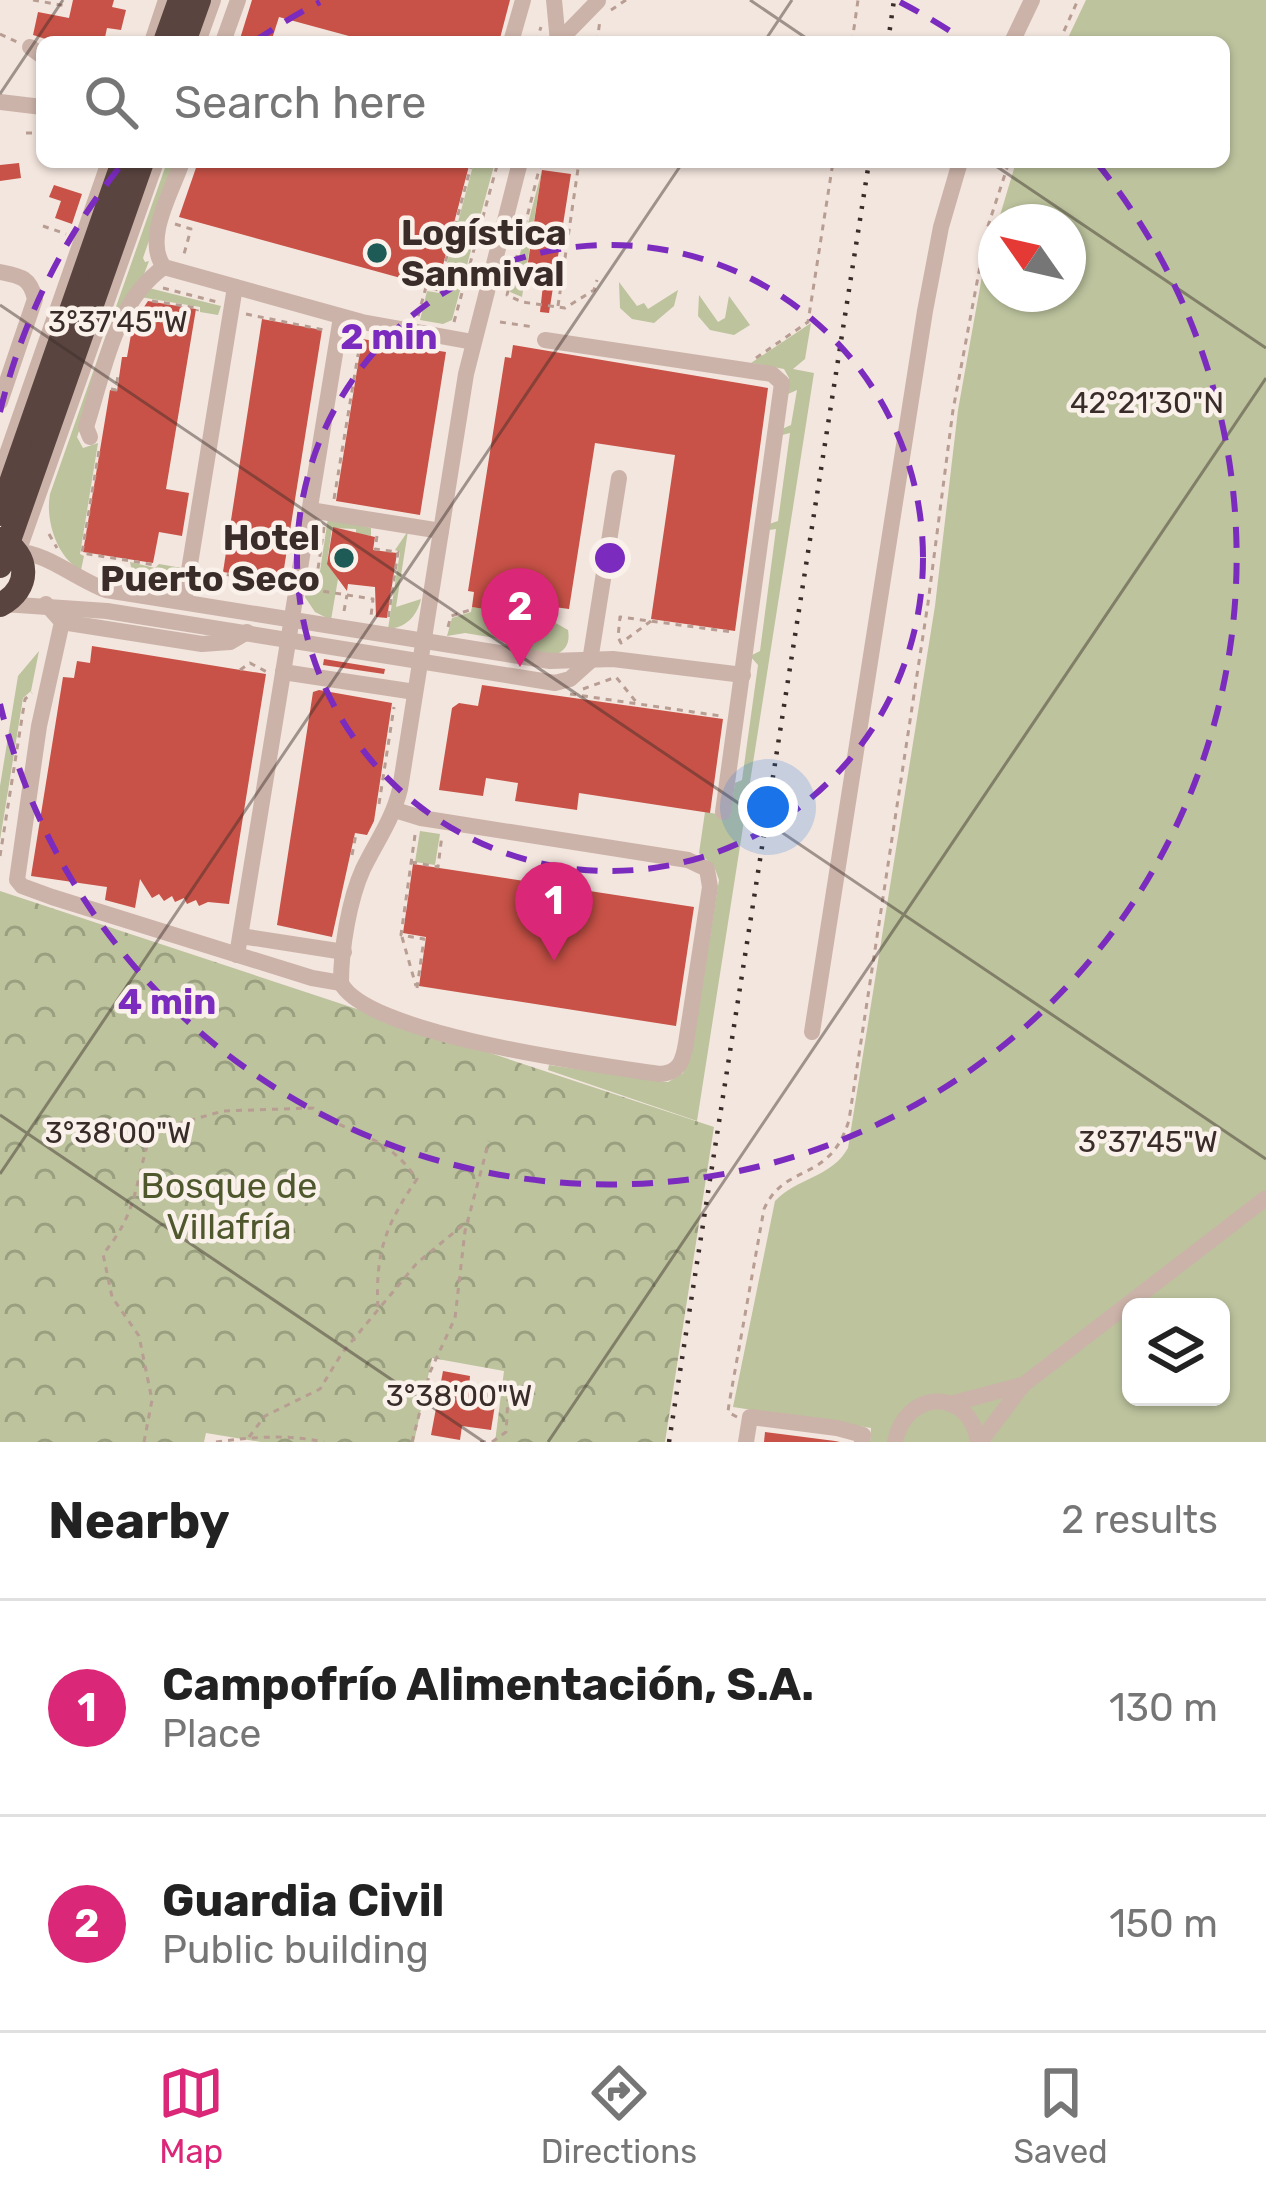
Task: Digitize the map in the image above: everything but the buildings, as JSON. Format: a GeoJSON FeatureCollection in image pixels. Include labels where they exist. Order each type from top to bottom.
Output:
{"type":"FeatureCollection","features":[{"type":"Feature","properties":{"kind":"highway"},"geometry":{"type":"LineString","coordinates":[[167,36],[180,0]]}},
{"type":"Feature","properties":{"kind":"highway"},"geometry":{"type":"LineString","coordinates":[[186,36],[199,0]]}},
{"type":"Feature","properties":{"kind":"highway"},"geometry":{"type":"LineString","coordinates":[[0,514],[121,168]]}},
{"type":"Feature","properties":{"kind":"highway"},"geometry":{"type":"LineString","coordinates":[[2,605],[15,596],[24,578],[7,550],[140,168]]}},
{"type":"Feature","properties":{"kind":"street"},"geometry":{"type":"LineString","coordinates":[[154,36],[166,0]]}},
{"type":"Feature","properties":{"kind":"street"},"geometry":{"type":"LineString","coordinates":[[201,36],[213,0]]}},
{"type":"Feature","properties":{"kind":"street"},"geometry":{"type":"LineString","coordinates":[[225,36],[238,0]]}},
{"type":"Feature","properties":{"kind":"street"},"geometry":{"type":"LineString","coordinates":[[514,36],[523,0]]}},
{"type":"Feature","properties":{"kind":"street"},"geometry":{"type":"LineString","coordinates":[[554,0],[557,36]]}},
{"type":"Feature","properties":{"kind":"street"},"geometry":{"type":"LineString","coordinates":[[571,0],[599,0]]}},
{"type":"Feature","properties":{"kind":"street"},"geometry":{"type":"LineString","coordinates":[[564,36],[599,0]]}},
{"type":"Feature","properties":{"kind":"street"},"geometry":{"type":"LineString","coordinates":[[1015,36],[1032,0]]}},
{"type":"Feature","properties":{"kind":"street"},"geometry":{"type":"LineString","coordinates":[[0,102],[36,106]]}},
{"type":"Feature","properties":{"kind":"street"},"geometry":{"type":"LineString","coordinates":[[0,474],[108,168]]}},
{"type":"Feature","properties":{"kind":"street"},"geometry":{"type":"LineString","coordinates":[[154,168],[7,550],[32,552],[106,590],[550,661],[614,659],[743,676]]}},
{"type":"Feature","properties":{"kind":"street"},"geometry":{"type":"LineString","coordinates":[[180,168],[156,238],[156,256],[235,286],[341,317],[473,342]]}},
{"type":"Feature","properties":{"kind":"street"},"geometry":{"type":"LineString","coordinates":[[341,983],[360,876],[386,812],[415,692],[473,342],[518,168]]}},
{"type":"Feature","properties":{"kind":"street"},"geometry":{"type":"LineString","coordinates":[[812,1032],[928,290],[958,168]]}},
{"type":"Feature","properties":{"kind":"street"},"geometry":{"type":"LineString","coordinates":[[96,436],[86,427],[125,309],[136,291],[172,265]]}},
{"type":"Feature","properties":{"kind":"street"},"geometry":{"type":"LineString","coordinates":[[0,272],[24,277],[35,299],[5,398]]}},
{"type":"Feature","properties":{"kind":"street"},"geometry":{"type":"LineString","coordinates":[[184,602],[235,286]]}},
{"type":"Feature","properties":{"kind":"street"},"geometry":{"type":"LineString","coordinates":[[237,955],[276,674],[323,511],[341,317]]}},
{"type":"Feature","properties":{"kind":"street"},"geometry":{"type":"LineString","coordinates":[[544,340],[772,374],[780,380],[723,812]]}},
{"type":"Feature","properties":{"kind":"street"},"geometry":{"type":"LineString","coordinates":[[2,605],[46,604],[247,632],[555,683],[570,679],[590,661],[619,478]]}},
{"type":"Feature","properties":{"kind":"street"},"geometry":{"type":"LineString","coordinates":[[323,511],[441,531]]}},
{"type":"Feature","properties":{"kind":"street"},"geometry":{"type":"LineString","coordinates":[[46,604],[62,622],[217,644],[247,632]]}},
{"type":"Feature","properties":{"kind":"street"},"geometry":{"type":"LineString","coordinates":[[62,622],[39,726],[17,880],[33,891],[341,983],[362,1006],[495,1048],[658,1074],[676,1070],[685,1053],[710,887],[707,869],[688,860],[386,812]]}},
{"type":"Feature","properties":{"kind":"street"},"geometry":{"type":"LineString","coordinates":[[276,674],[415,692]]}},
{"type":"Feature","properties":{"kind":"street"},"geometry":{"type":"LineString","coordinates":[[241,935],[344,952]]}},
{"type":"Feature","properties":{"kind":"street"},"geometry":{"type":"LineString","coordinates":[[979,1442],[1023,1385],[1266,1198]]}},
{"type":"Feature","properties":{"kind":"street"},"geometry":{"type":"LineString","coordinates":[[895,1442],[897,1428],[915,1407],[928,1402],[950,1404],[1023,1385]]}},
{"type":"Feature","properties":{"kind":"street"},"geometry":{"type":"LineString","coordinates":[[950,1404],[966,1413],[979,1442]]}},
{"type":"Feature","properties":{"kind":"street"},"geometry":{"type":"LineString","coordinates":[[746,1442],[750,1417],[837,1428],[863,1435],[862,1442]]}},
{"type":"Feature","properties":{"kind":"path"},"geometry":{"type":"LineString","coordinates":[[32,0],[66,6]]}},
{"type":"Feature","properties":{"kind":"path"},"geometry":{"type":"LineString","coordinates":[[598,36],[601,18],[626,0]]}},
{"type":"Feature","properties":{"kind":"path"},"geometry":{"type":"LineString","coordinates":[[853,36],[858,0]]}},
{"type":"Feature","properties":{"kind":"path"},"geometry":{"type":"LineString","coordinates":[[1062,36],[1078,0]]}},
{"type":"Feature","properties":{"kind":"path"},"geometry":{"type":"LineString","coordinates":[[0,34],[36,51]]}},
{"type":"Feature","properties":{"kind":"path"},"geometry":{"type":"LineString","coordinates":[[26,134],[36,134]]}},
{"type":"Feature","properties":{"kind":"path"},"geometry":{"type":"LineString","coordinates":[[416,322],[426,287],[438,290],[470,168]]}},
{"type":"Feature","properties":{"kind":"path"},"geometry":{"type":"LineString","coordinates":[[454,321],[496,168]]}},
{"type":"Feature","properties":{"kind":"path"},"geometry":{"type":"LineString","coordinates":[[539,168],[506,292],[515,300],[557,308],[580,301],[594,290],[597,280]]}},
{"type":"Feature","properties":{"kind":"path"},"geometry":{"type":"LineString","coordinates":[[557,308],[578,168]]}},
{"type":"Feature","properties":{"kind":"path"},"geometry":{"type":"LineString","coordinates":[[808,322],[832,168]]}},
{"type":"Feature","properties":{"kind":"path"},"geometry":{"type":"LineString","coordinates":[[750,1417],[728,1412],[764,1209],[781,1187],[837,1153],[849,1120],[928,603],[952,410],[987,229],[1007,168]]}},
{"type":"Feature","properties":{"kind":"path"},"geometry":{"type":"LineString","coordinates":[[172,233],[177,217]]}},
{"type":"Feature","properties":{"kind":"path"},"geometry":{"type":"LineString","coordinates":[[172,265],[191,229],[175,224]]}},
{"type":"Feature","properties":{"kind":"path"},"geometry":{"type":"LineString","coordinates":[[43,226],[74,236]]}},
{"type":"Feature","properties":{"kind":"path"},"geometry":{"type":"LineString","coordinates":[[155,286],[223,305]]}},
{"type":"Feature","properties":{"kind":"path"},"geometry":{"type":"LineString","coordinates":[[141,299],[197,311]]}},
{"type":"Feature","properties":{"kind":"path"},"geometry":{"type":"LineString","coordinates":[[243,305],[241,314],[324,328]]}},
{"type":"Feature","properties":{"kind":"path"},"geometry":{"type":"LineString","coordinates":[[362,336],[323,511],[315,590],[373,599],[369,625]]}},
{"type":"Feature","properties":{"kind":"path"},"geometry":{"type":"LineString","coordinates":[[110,389],[116,390],[119,373]]}},
{"type":"Feature","properties":{"kind":"path"},"geometry":{"type":"LineString","coordinates":[[96,436],[82,553],[155,565]]}},
{"type":"Feature","properties":{"kind":"path"},"geometry":{"type":"LineString","coordinates":[[380,521],[375,549],[398,552],[387,627]]}},
{"type":"Feature","properties":{"kind":"path"},"geometry":{"type":"LineString","coordinates":[[190,569],[283,583]]}},
{"type":"Feature","properties":{"kind":"path"},"geometry":{"type":"LineString","coordinates":[[445,634],[451,616],[470,610]]}},
{"type":"Feature","properties":{"kind":"path"},"geometry":{"type":"LineString","coordinates":[[651,621],[621,643],[620,617],[651,621],[740,634]]}},
{"type":"Feature","properties":{"kind":"path"},"geometry":{"type":"LineString","coordinates":[[240,670],[250,662],[276,674]]}},
{"type":"Feature","properties":{"kind":"path"},"geometry":{"type":"LineString","coordinates":[[570,694],[616,677],[638,704]]}},
{"type":"Feature","properties":{"kind":"path"},"geometry":{"type":"LineString","coordinates":[[0,856],[25,699],[34,690]]}},
{"type":"Feature","properties":{"kind":"path"},"geometry":{"type":"LineString","coordinates":[[559,693],[729,717]]}},
{"type":"Feature","properties":{"kind":"path"},"geometry":{"type":"LineString","coordinates":[[386,812],[394,704]]}},
{"type":"Feature","properties":{"kind":"path"},"geometry":{"type":"LineString","coordinates":[[402,935],[424,939],[417,988],[402,935],[420,829]]}},
{"type":"Feature","properties":{"kind":"path"},"geometry":{"type":"LineString","coordinates":[[411,862],[438,866],[440,831]]}},
{"type":"Feature","properties":{"kind":"path"},"geometry":{"type":"LineString","coordinates":[[352,853],[356,834]]}},
{"type":"Feature","properties":{"kind":"path"},"geometry":{"type":"LineString","coordinates":[[144,1442],[152,1400],[139,1336],[112,1297],[104,1254],[125,1228],[152,1131],[223,1111],[313,1108],[340,1128],[373,1136],[398,1153],[417,1179],[384,1234],[376,1274],[378,1310]]}},
{"type":"Feature","properties":{"kind":"path"},"geometry":{"type":"LineString","coordinates":[[412,1442],[430,1372],[455,1318],[469,1220],[489,1141]]}},
{"type":"Feature","properties":{"kind":"path"},"geometry":{"type":"LineString","coordinates":[[249,1437],[266,1416],[320,1389],[342,1352],[432,1247],[469,1220]]}},
{"type":"Feature","properties":{"kind":"path"},"geometry":{"type":"LineString","coordinates":[[479,1442],[491,1442],[506,1432],[508,1399]]}},
{"type":"Feature","properties":{"kind":"path"},"geometry":{"type":"LineString","coordinates":[[216,1442],[299,1436],[325,1442]]}},
{"type":"Feature","properties":{"kind":"green space"},"geometry":{"type":"Polygon","coordinates":[[[1086,0],[1266,0],[1266,1442],[870,1442],[871,1428],[733,1407],[775,1201],[833,1165],[848,1148],[935,606],[958,410],[978,298],[978,312],[1086,312],[1086,204],[1003,204],[1014,168],[1230,168],[1230,36],[1069,36],[1086,0]]]}},
{"type":"Feature","properties":{"kind":"green space"},"geometry":{"type":"Polygon","coordinates":[[[165,168],[174,168],[143,258],[149,261],[143,277],[123,301],[77,437],[83,448],[98,443],[81,570],[65,557],[55,537],[50,494],[165,168]]]}},
{"type":"Feature","properties":{"kind":"green space"},"geometry":{"type":"Polygon","coordinates":[[[472,168],[493,168],[452,320],[443,324],[420,320],[427,291],[439,293],[472,168]]]}},
{"type":"Feature","properties":{"kind":"green space"},"geometry":{"type":"Polygon","coordinates":[[[542,170],[522,297],[510,292],[542,170]]]}},
{"type":"Feature","properties":{"kind":"green space"},"geometry":{"type":"Polygon","coordinates":[[[619,282],[637,306],[644,303],[648,309],[678,290],[674,306],[654,323],[632,319],[620,308],[619,282]]]}},
{"type":"Feature","properties":{"kind":"green space"},"geometry":{"type":"Polygon","coordinates":[[[149,288],[221,306],[218,315],[200,312],[200,307],[140,297],[149,288]]]}},
{"type":"Feature","properties":{"kind":"green space"},"geometry":{"type":"Polygon","coordinates":[[[699,295],[718,322],[725,318],[729,296],[750,325],[734,335],[710,330],[698,316],[699,295]]]}},
{"type":"Feature","properties":{"kind":"green space"},"geometry":{"type":"Polygon","coordinates":[[[811,323],[805,359],[793,369],[814,373],[697,1121],[548,1070],[549,1065],[668,1082],[683,1073],[691,1056],[719,880],[714,866],[699,853],[705,812],[730,816],[735,783],[742,780],[758,665],[750,656],[760,651],[776,529],[769,530],[769,524],[778,521],[790,433],[782,435],[782,429],[791,425],[797,390],[788,394],[784,369],[751,363],[811,323]]]}},
{"type":"Feature","properties":{"kind":"green space"},"geometry":{"type":"Polygon","coordinates":[[[328,518],[371,528],[371,536],[356,534],[356,529],[332,528],[327,563],[338,579],[331,620],[315,612],[305,597],[309,575],[320,571],[328,518]]]}},
{"type":"Feature","properties":{"kind":"green space"},"geometry":{"type":"Polygon","coordinates":[[[408,531],[396,607],[421,599],[410,620],[388,629],[400,552],[395,550],[408,531]]]}},
{"type":"Feature","properties":{"kind":"green space"},"geometry":{"type":"Polygon","coordinates":[[[130,562],[182,568],[175,582],[158,591],[135,585],[130,562]]]}},
{"type":"Feature","properties":{"kind":"green space"},"geometry":{"type":"Polygon","coordinates":[[[472,607],[508,613],[501,639],[465,633],[447,636],[452,618],[471,612],[472,607]]]}},
{"type":"Feature","properties":{"kind":"green space"},"geometry":{"type":"Polygon","coordinates":[[[549,619],[568,630],[567,645],[559,653],[505,644],[511,626],[547,632],[549,619]]]}},
{"type":"Feature","properties":{"kind":"green space"},"geometry":{"type":"Polygon","coordinates":[[[39,651],[31,691],[23,698],[0,840],[0,786],[18,676],[39,651]]]}},
{"type":"Feature","properties":{"kind":"green space"},"geometry":{"type":"Polygon","coordinates":[[[420,831],[440,834],[435,865],[415,862],[420,831]]]}},
{"type":"Feature","properties":{"kind":"green space","name":"Bosque de Villafría"},"geometry":{"type":"Polygon","coordinates":[[[0,891],[714,1127],[665,1442],[495,1442],[504,1371],[432,1358],[414,1442],[261,1442],[206,1433],[204,1442],[0,1442],[0,891]]]}},
{"type":"Feature","properties":{"kind":"railway"},"geometry":{"type":"LineString","coordinates":[[889,36],[894,0]]}},
{"type":"Feature","properties":{"kind":"railway"},"geometry":{"type":"LineString","coordinates":[[669,1442],[868,168]]}},
{"type":"Feature","properties":{"kind":"place","name":"Logística Sanmival"},"geometry":{"type":"Point","coordinates":[377,253]}},
{"type":"Feature","properties":{"kind":"place","name":"Hotel Puerto Seco"},"geometry":{"type":"Point","coordinates":[344,558]}},
{"type":"Feature","properties":{"kind":"place","name":"Guardia Civil"},"geometry":{"type":"Point","coordinates":[520,667]}},
{"type":"Feature","properties":{"kind":"place","name":"Campofrío Alimentación, S.A."},"geometry":{"type":"Point","coordinates":[554,961]}}]}
